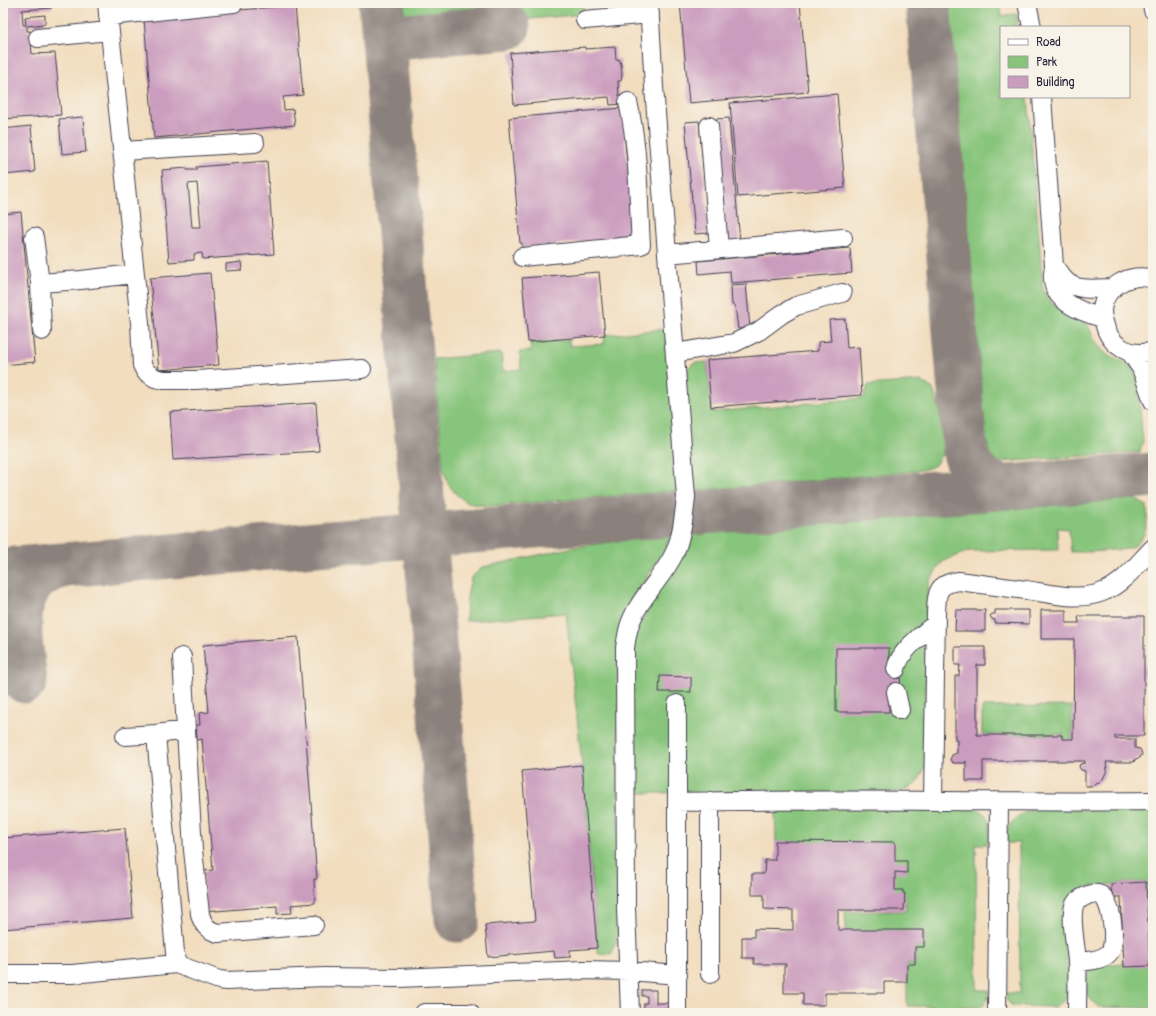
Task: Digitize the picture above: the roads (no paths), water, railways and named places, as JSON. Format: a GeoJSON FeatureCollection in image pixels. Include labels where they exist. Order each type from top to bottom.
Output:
{"type":"FeatureCollection","features":[{"type":"Feature","properties":{"kind":"street"},"geometry":{"type":"LineString","coordinates":[[38,38],[108,17],[234,3]]}},
{"type":"Feature","properties":{"kind":"street"},"geometry":{"type":"LineString","coordinates":[[1027,3],[1032,26]]}},
{"type":"Feature","properties":{"kind":"street"},"geometry":{"type":"LineString","coordinates":[[1152,3],[1153,10]]}},
{"type":"Feature","properties":{"kind":"street"},"geometry":{"type":"LineString","coordinates":[[585,20],[650,8],[654,87],[686,491],[681,537],[673,555],[629,626],[625,648],[626,892],[630,1013]]}},
{"type":"Feature","properties":{"kind":"street"},"geometry":{"type":"LineString","coordinates":[[108,17],[140,323],[142,365],[145,371],[155,378],[164,380],[196,380],[362,369]]}},
{"type":"Feature","properties":{"kind":"street"},"geometry":{"type":"LineString","coordinates":[[1042,98],[1054,266],[1052,279],[1058,295],[1077,308],[1103,318]]}},
{"type":"Feature","properties":{"kind":"street"},"geometry":{"type":"LineString","coordinates":[[628,102],[638,179],[641,245]]}},
{"type":"Feature","properties":{"kind":"street"},"geometry":{"type":"LineString","coordinates":[[710,126],[719,249]]}},
{"type":"Feature","properties":{"kind":"street"},"geometry":{"type":"LineString","coordinates":[[122,151],[255,143]]}},
{"type":"Feature","properties":{"kind":"street"},"geometry":{"type":"LineString","coordinates":[[34,237],[40,283],[42,331]]}},
{"type":"Feature","properties":{"kind":"street"},"geometry":{"type":"LineString","coordinates":[[522,257],[641,245],[666,248],[719,249],[843,238]]}},
{"type":"Feature","properties":{"kind":"street"},"geometry":{"type":"LineString","coordinates":[[1054,266],[1066,282],[1072,285],[1095,288],[1114,288]]}},
{"type":"Feature","properties":{"kind":"street"},"geometry":{"type":"LineString","coordinates":[[40,283],[134,274]]}},
{"type":"Feature","properties":{"kind":"street"},"geometry":{"type":"LineString","coordinates":[[1153,279],[1141,277],[1122,281],[1106,298],[1102,310],[1106,333],[1120,348],[1130,352],[1139,353],[1153,351]]}},
{"type":"Feature","properties":{"kind":"street"},"geometry":{"type":"LineString","coordinates":[[675,353],[734,343],[759,331],[782,314],[796,306],[842,292]]}},
{"type":"Feature","properties":{"kind":"street"},"geometry":{"type":"LineString","coordinates":[[1130,352],[1141,368],[1153,401]]}},
{"type":"Feature","properties":{"kind":"street"},"geometry":{"type":"LineString","coordinates":[[934,800],[937,594],[942,586],[950,582],[959,581],[1070,596],[1096,595],[1115,585],[1153,548]]}},
{"type":"Feature","properties":{"kind":"street"},"geometry":{"type":"LineString","coordinates":[[896,669],[900,659],[909,647],[936,623]]}},
{"type":"Feature","properties":{"kind":"street"},"geometry":{"type":"LineString","coordinates":[[182,657],[193,850],[200,914],[203,924],[207,929],[218,933],[314,925]]}},
{"type":"Feature","properties":{"kind":"street"},"geometry":{"type":"LineString","coordinates":[[896,692],[900,710]]}},
{"type":"Feature","properties":{"kind":"street"},"geometry":{"type":"LineString","coordinates":[[677,704],[677,1013]]}},
{"type":"Feature","properties":{"kind":"street"},"geometry":{"type":"LineString","coordinates":[[125,736],[186,730]]}},
{"type":"Feature","properties":{"kind":"street"},"geometry":{"type":"LineString","coordinates":[[156,734],[176,964]]}},
{"type":"Feature","properties":{"kind":"street"},"geometry":{"type":"LineString","coordinates":[[677,802],[934,800],[999,802],[1153,801]]}},
{"type":"Feature","properties":{"kind":"street"},"geometry":{"type":"LineString","coordinates":[[710,801],[710,974]]}},
{"type":"Feature","properties":{"kind":"street"},"geometry":{"type":"LineString","coordinates":[[997,1013],[999,802]]}},
{"type":"Feature","properties":{"kind":"street"},"geometry":{"type":"LineString","coordinates":[[1077,962],[1077,1013]]}},
{"type":"Feature","properties":{"kind":"street"},"geometry":{"type":"LineString","coordinates":[[3,974],[72,974],[176,964],[219,980],[227,981],[325,977],[399,978],[583,970],[629,971],[678,975]]}},
{"type":"Feature","properties":{"kind":"street"},"geometry":{"type":"LineString","coordinates":[[424,1013],[470,1013]]}}]}
